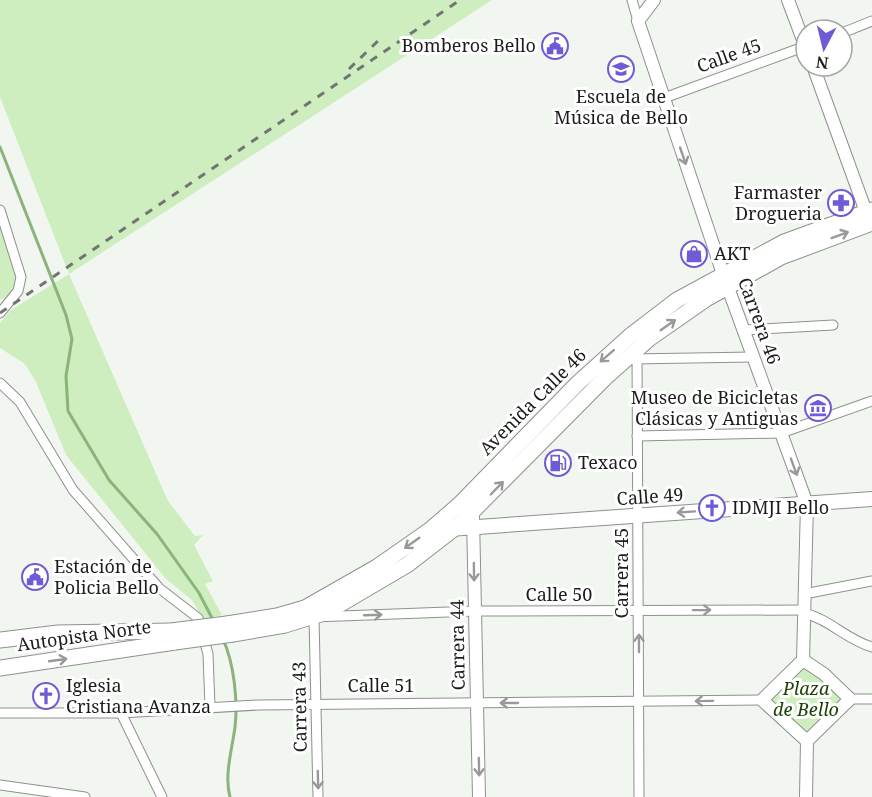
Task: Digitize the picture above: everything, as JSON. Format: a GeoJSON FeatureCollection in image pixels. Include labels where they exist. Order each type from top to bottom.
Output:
{"type":"FeatureCollection","features":[{"type":"Feature","properties":{"kind":"main road","name":"Avenida Calle 46"},"geometry":{"type":"LineString","coordinates":[[230,629],[314,604],[377,567],[430,530],[472,492],[603,359],[677,300],[871,219]]}},
{"type":"Feature","properties":{"kind":"main road","name":"Avenida Calle 46"},"geometry":{"type":"LineString","coordinates":[[230,629],[274,628],[314,617],[338,607],[407,565],[473,511],[633,356],[725,280]]}},
{"type":"Feature","properties":{"kind":"main road","name":"Calle 49"},"geometry":{"type":"LineString","coordinates":[[430,530],[872,499]]}},
{"type":"Feature","properties":{"kind":"main road"},"geometry":{"type":"LineString","coordinates":[[173,636],[230,629]]}},
{"type":"Feature","properties":{"kind":"main road","name":"Autopista Norte"},"geometry":{"type":"LineString","coordinates":[[0,640],[58,633],[173,636]]}},
{"type":"Feature","properties":{"kind":"main road","name":"Autopista Norte"},"geometry":{"type":"LineString","coordinates":[[0,668],[173,636]]}},
{"type":"Feature","properties":{"kind":"street","name":"Carrera 46"},"geometry":{"type":"LineString","coordinates":[[632,0],[725,280],[807,504],[803,660]]}},
{"type":"Feature","properties":{"kind":"street"},"geometry":{"type":"LineString","coordinates":[[638,21],[654,0]]}},
{"type":"Feature","properties":{"kind":"street"},"geometry":{"type":"LineString","coordinates":[[788,0],[795,18]]}},
{"type":"Feature","properties":{"kind":"street"},"geometry":{"type":"LineString","coordinates":[[854,28],[872,21]]}},
{"type":"Feature","properties":{"kind":"street","name":"Calle 45"},"geometry":{"type":"LineString","coordinates":[[664,98],[794,51]]}},
{"type":"Feature","properties":{"kind":"street"},"geometry":{"type":"LineString","coordinates":[[818,78],[871,219]]}},
{"type":"Feature","properties":{"kind":"street"},"geometry":{"type":"LineString","coordinates":[[0,210],[21,276],[18,291],[0,313]]}},
{"type":"Feature","properties":{"kind":"street"},"geometry":{"type":"LineString","coordinates":[[744,330],[833,325]]}},
{"type":"Feature","properties":{"kind":"street"},"geometry":{"type":"LineString","coordinates":[[633,356],[753,357]]}},
{"type":"Feature","properties":{"kind":"street","name":"Carrera 45"},"geometry":{"type":"LineString","coordinates":[[633,356],[637,436],[639,797]]}},
{"type":"Feature","properties":{"kind":"street"},"geometry":{"type":"LineString","coordinates":[[0,383],[20,402],[73,490],[159,588],[198,618],[208,654],[210,707]]}},
{"type":"Feature","properties":{"kind":"street"},"geometry":{"type":"LineString","coordinates":[[637,436],[782,433],[872,401]]}},
{"type":"Feature","properties":{"kind":"street","name":"Carrera 44"},"geometry":{"type":"LineString","coordinates":[[472,492],[479,797]]}},
{"type":"Feature","properties":{"kind":"street"},"geometry":{"type":"LineString","coordinates":[[804,594],[872,581]]}},
{"type":"Feature","properties":{"kind":"street","name":"Calle 50"},"geometry":{"type":"LineString","coordinates":[[314,617],[475,611],[804,611],[859,643],[872,646]]}},
{"type":"Feature","properties":{"kind":"street","name":"Carrera 43"},"geometry":{"type":"LineString","coordinates":[[314,617],[318,797]]}},
{"type":"Feature","properties":{"kind":"street"},"geometry":{"type":"LineString","coordinates":[[807,741],[762,700],[803,660],[824,674],[850,699],[872,699]]}},
{"type":"Feature","properties":{"kind":"street"},"geometry":{"type":"LineString","coordinates":[[806,797],[807,741],[850,699]]}},
{"type":"Feature","properties":{"kind":"street","name":"Calle 51"},"geometry":{"type":"LineString","coordinates":[[0,713],[121,713],[210,707],[316,704],[762,700]]}},
{"type":"Feature","properties":{"kind":"street"},"geometry":{"type":"LineString","coordinates":[[121,713],[162,797]]}},
{"type":"Feature","properties":{"kind":"street"},"geometry":{"type":"LineString","coordinates":[[0,785],[85,797]]}},
{"type":"Feature","properties":{"kind":"green space"},"geometry":{"type":"Polygon","coordinates":[[[0,0],[492,0],[69,274],[0,97],[0,0]]]}},
{"type":"Feature","properties":{"kind":"green space"},"geometry":{"type":"Polygon","coordinates":[[[0,211],[17,262],[18,289],[0,300],[0,211]]]}},
{"type":"Feature","properties":{"kind":"green space"},"geometry":{"type":"Polygon","coordinates":[[[69,274],[168,501],[195,536],[203,535],[194,545],[213,581],[205,584],[222,615],[203,619],[192,600],[166,579],[66,455],[36,382],[25,364],[0,348],[0,323],[11,310],[69,274]]]}},
{"type":"Feature","properties":{"kind":"green space","name":"Plaza de Bello"},"geometry":{"type":"Polygon","coordinates":[[[804,664],[844,699],[807,736],[767,700],[804,664]]]}},
{"type":"Feature","properties":{"kind":"waterway"},"geometry":{"type":"LineString","coordinates":[[0,147],[66,315],[72,339],[66,376],[68,411],[109,480],[157,534],[199,593],[213,620]]}},
{"type":"Feature","properties":{"kind":"waterway"},"geometry":{"type":"LineString","coordinates":[[223,639],[232,671],[236,706],[228,771],[230,797]]}},
{"type":"Feature","properties":{"kind":"railway"},"geometry":{"type":"LineString","coordinates":[[0,313],[460,0]]}},
{"type":"Feature","properties":{"kind":"railway"},"geometry":{"type":"LineString","coordinates":[[349,69],[380,39]]}},
{"type":"Feature","properties":{"kind":"place","name":"Bomberos Bello"},"geometry":{"type":"Point","coordinates":[555,46]}},
{"type":"Feature","properties":{"kind":"place","name":"Escuela de Música de Bello"},"geometry":{"type":"Point","coordinates":[621,69]}},
{"type":"Feature","properties":{"kind":"place","name":"Farmaster Drogueria"},"geometry":{"type":"Point","coordinates":[841,203]}},
{"type":"Feature","properties":{"kind":"place","name":"AKT"},"geometry":{"type":"Point","coordinates":[694,254]}},
{"type":"Feature","properties":{"kind":"place","name":"Museo de Bicicletas Clásicas y Antiguas"},"geometry":{"type":"Point","coordinates":[818,408]}},
{"type":"Feature","properties":{"kind":"place","name":"Texaco"},"geometry":{"type":"Point","coordinates":[558,463]}},
{"type":"Feature","properties":{"kind":"place","name":"IDMJI Bello"},"geometry":{"type":"Point","coordinates":[712,508]}},
{"type":"Feature","properties":{"kind":"place","name":"Estación de Policia Bello"},"geometry":{"type":"Point","coordinates":[35,577]}},
{"type":"Feature","properties":{"kind":"place","name":"Iglesia Cristiana Avanza"},"geometry":{"type":"Point","coordinates":[46,696]}}]}
